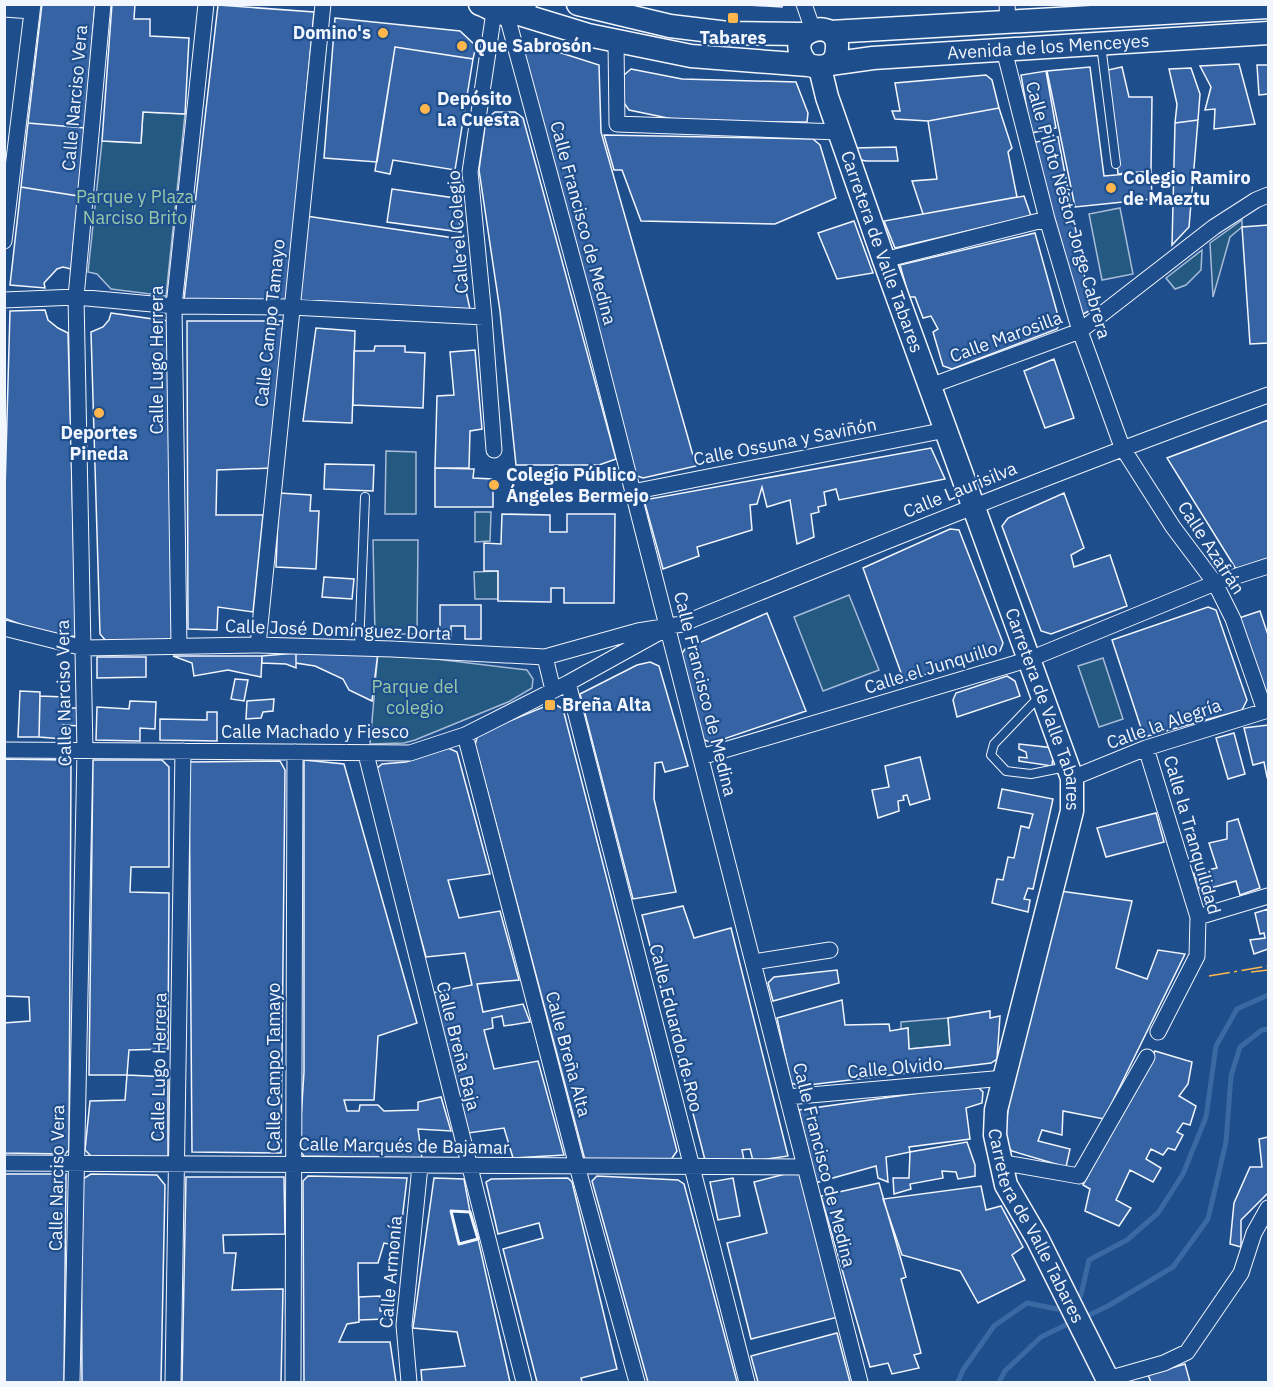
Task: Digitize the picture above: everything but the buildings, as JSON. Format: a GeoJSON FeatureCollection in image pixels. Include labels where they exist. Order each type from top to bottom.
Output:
{"type":"FeatureCollection","features":[{"type":"Feature","properties":{"kind":"main road","name":"Avenida de los Menceyes"},"geometry":{"type":"LineString","coordinates":[[585,6],[670,26],[728,33],[816,32],[1008,14],[1269,7]]}},
{"type":"Feature","properties":{"kind":"main road","name":"Avenida de los Menceyes"},"geometry":{"type":"LineString","coordinates":[[500,9],[616,42],[691,56],[819,66],[873,58],[1269,33]]}},
{"type":"Feature","properties":{"kind":"main road"},"geometry":{"type":"LineString","coordinates":[[816,32],[838,44],[836,57],[819,66],[801,57],[799,44],[816,32]]}},
{"type":"Feature","properties":{"kind":"main road","name":"Carretera de Valle Tabares"},"geometry":{"type":"LineString","coordinates":[[819,66],[838,132],[1070,772],[1072,810],[996,1110],[995,1135],[999,1162],[1006,1185],[1037,1238],[1108,1381]]}},
{"type":"Feature","properties":{"kind":"street","name":"Calle Narciso Vera"},"geometry":{"type":"LineString","coordinates":[[72,1383],[85,751],[76,297],[103,4]]}},
{"type":"Feature","properties":{"kind":"street","name":"Calle Lugo Herrera"},"geometry":{"type":"LineString","coordinates":[[179,646],[174,306],[206,4]]}},
{"type":"Feature","properties":{"kind":"street","name":"Calle Campo Tamayo"},"geometry":{"type":"LineString","coordinates":[[258,645],[323,4]]}},
{"type":"Feature","properties":{"kind":"street"},"geometry":{"type":"LineString","coordinates":[[804,4],[816,32]]}},
{"type":"Feature","properties":{"kind":"street"},"geometry":{"type":"LineString","coordinates":[[4,9],[33,8],[11,136],[4,241]]}},
{"type":"Feature","properties":{"kind":"street","name":"Calle el Colegio"},"geometry":{"type":"LineString","coordinates":[[494,450],[470,172],[500,9]]}},
{"type":"Feature","properties":{"kind":"street","name":"Calle Francisco de Medina"},"geometry":{"type":"LineString","coordinates":[[500,9],[586,308],[860,1383]]}},
{"type":"Feature","properties":{"kind":"street"},"geometry":{"type":"LineString","coordinates":[[616,42],[617,124],[838,132]]}},
{"type":"Feature","properties":{"kind":"street","name":"Calle Piloto Néstor Jorge Cabrera"},"geometry":{"type":"LineString","coordinates":[[1004,50],[1047,219],[1080,331],[1122,447]]}},
{"type":"Feature","properties":{"kind":"street","name":"Calle Marosilla"},"geometry":{"type":"LineString","coordinates":[[930,386],[1080,331],[1214,227],[1256,200],[1269,195]]}},
{"type":"Feature","properties":{"kind":"street"},"geometry":{"type":"LineString","coordinates":[[884,260],[1047,219]]}},
{"type":"Feature","properties":{"kind":"street"},"geometry":{"type":"LineString","coordinates":[[4,300],[76,297],[174,306],[291,307],[484,317]]}},
{"type":"Feature","properties":{"kind":"street","name":"Calle Laurisilva"},"geometry":{"type":"LineString","coordinates":[[668,627],[682,624],[1122,447],[1269,394]]}},
{"type":"Feature","properties":{"kind":"street","name":"Calle Ossuna y Saviñón"},"geometry":{"type":"LineString","coordinates":[[632,492],[946,430]]}},
{"type":"Feature","properties":{"kind":"street","name":"Calle Azafrán"},"geometry":{"type":"LineString","coordinates":[[1122,447],[1173,526],[1215,584],[1233,618],[1267,710]]}},
{"type":"Feature","properties":{"kind":"street","name":"Calle el Junquillo"},"geometry":{"type":"LineString","coordinates":[[701,757],[1030,659],[1215,584],[1269,566]]}},
{"type":"Feature","properties":{"kind":"street","name":"Calle José Domínguez Dorta"},"geometry":{"type":"LineString","coordinates":[[4,628],[84,648],[258,645],[544,657],[638,631],[668,627]]}},
{"type":"Feature","properties":{"kind":"street","name":"Calle Machado y Fiesco"},"geometry":{"type":"LineString","coordinates":[[4,750],[410,753],[465,735],[568,683],[668,627]]}},
{"type":"Feature","properties":{"kind":"street"},"geometry":{"type":"LineString","coordinates":[[544,657],[553,690]]}},
{"type":"Feature","properties":{"kind":"street","name":"Calle Eduardo de Roo"},"geometry":{"type":"LineString","coordinates":[[568,683],[747,1383]]}},
{"type":"Feature","properties":{"kind":"street","name":"Calle la Alegría"},"geometry":{"type":"LineString","coordinates":[[1070,772],[1267,710]]}},
{"type":"Feature","properties":{"kind":"street","name":"Calle Breña Alta"},"geometry":{"type":"LineString","coordinates":[[465,735],[577,1166],[637,1383]]}},
{"type":"Feature","properties":{"kind":"street","name":"Calle la Tranquilidad"},"geometry":{"type":"LineString","coordinates":[[1146,748],[1198,916],[1197,956],[1158,1032]]}},
{"type":"Feature","properties":{"kind":"street","name":"Calle Lugo Herrera"},"geometry":{"type":"LineString","coordinates":[[173,1383],[183,752]]}},
{"type":"Feature","properties":{"kind":"street","name":"Calle Campo Tamayo"},"geometry":{"type":"LineString","coordinates":[[293,1383],[295,752]]}},
{"type":"Feature","properties":{"kind":"street","name":"Calle Breña Baja"},"geometry":{"type":"LineString","coordinates":[[366,754],[524,1383]]}},
{"type":"Feature","properties":{"kind":"street"},"geometry":{"type":"LineString","coordinates":[[1198,916],[1269,896]]}},
{"type":"Feature","properties":{"kind":"street"},"geometry":{"type":"LineString","coordinates":[[753,962],[830,950]]}},
{"type":"Feature","properties":{"kind":"street"},"geometry":{"type":"LineString","coordinates":[[999,1162],[1079,1176],[1147,1057]]}},
{"type":"Feature","properties":{"kind":"street","name":"Calle Olvido"},"geometry":{"type":"LineString","coordinates":[[787,1097],[1005,1078]]}},
{"type":"Feature","properties":{"kind":"street","name":"Calle Marqués de Bajamar"},"geometry":{"type":"LineString","coordinates":[[4,1162],[804,1167]]}},
{"type":"Feature","properties":{"kind":"street","name":"Calle Armonía"},"geometry":{"type":"LineString","coordinates":[[410,1383],[404,1325],[420,1166]]}},
{"type":"Feature","properties":{"kind":"street"},"geometry":{"type":"LineString","coordinates":[[1108,1381],[1164,1363],[1187,1352],[1240,1273],[1254,1233],[1269,1208]]}},
{"type":"Feature","properties":{"kind":"lane"},"geometry":{"type":"LineString","coordinates":[[1101,44],[1116,164]]}},
{"type":"Feature","properties":{"kind":"lane"},"geometry":{"type":"LineString","coordinates":[[359,648],[365,497]]}},
{"type":"Feature","properties":{"kind":"lane"},"geometry":{"type":"LineString","coordinates":[[1042,694],[994,744],[991,755],[1006,771],[1031,774],[1070,772]]}},
{"type":"Feature","properties":{"kind":"green space","name":"Parque y Plaza Narciso Brito"},"geometry":{"type":"Polygon","coordinates":[[[143,112],[185,114],[166,296],[111,289],[97,274],[88,272],[102,141],[141,143],[143,112]]]}},
{"type":"Feature","properties":{"kind":"green space"},"geometry":{"type":"Polygon","coordinates":[[[1120,208],[1133,274],[1102,280],[1089,214],[1120,208]]]}},
{"type":"Feature","properties":{"kind":"green space"},"geometry":{"type":"Polygon","coordinates":[[[1242,220],[1242,227],[1230,237],[1213,297],[1210,243],[1242,220]]]}},
{"type":"Feature","properties":{"kind":"green space"},"geometry":{"type":"Polygon","coordinates":[[[1202,250],[1201,270],[1186,285],[1175,289],[1166,278],[1202,250]]]}},
{"type":"Feature","properties":{"kind":"green space"},"geometry":{"type":"Polygon","coordinates":[[[386,451],[416,452],[416,514],[385,514],[386,451]]]}},
{"type":"Feature","properties":{"kind":"green space"},"geometry":{"type":"Polygon","coordinates":[[[475,512],[491,512],[490,541],[475,542],[475,512]]]}},
{"type":"Feature","properties":{"kind":"green space"},"geometry":{"type":"Polygon","coordinates":[[[373,540],[418,540],[417,634],[375,634],[373,540]]]}},
{"type":"Feature","properties":{"kind":"green space"},"geometry":{"type":"Polygon","coordinates":[[[498,571],[498,599],[475,599],[474,572],[498,571]]]}},
{"type":"Feature","properties":{"kind":"green space"},"geometry":{"type":"Polygon","coordinates":[[[849,595],[879,670],[823,691],[794,617],[849,595]]]}},
{"type":"Feature","properties":{"kind":"green space","name":"Parque del colegio"},"geometry":{"type":"Polygon","coordinates":[[[378,652],[527,670],[533,679],[532,688],[508,702],[415,740],[404,743],[370,744],[378,652]]]}},
{"type":"Feature","properties":{"kind":"green space"},"geometry":{"type":"Polygon","coordinates":[[[1103,658],[1123,719],[1099,727],[1078,666],[1103,658]]]}},
{"type":"Feature","properties":{"kind":"green space"},"geometry":{"type":"Polygon","coordinates":[[[948,1018],[950,1045],[909,1049],[908,1028],[901,1029],[901,1022],[948,1018]]]}},
{"type":"Feature","properties":{"kind":"waterway"},"geometry":{"type":"LineString","coordinates":[[1074,1300],[1081,1295],[1089,1260],[1127,1240],[1158,1213],[1183,1174],[1206,1117],[1216,1046],[1237,1009],[1268,995]]}},
{"type":"Feature","properties":{"kind":"waterway"},"geometry":{"type":"LineString","coordinates":[[1083,1318],[1108,1306],[1173,1267],[1208,1219],[1226,1142],[1231,1076],[1240,1047],[1262,1030],[1268,1029]]}},
{"type":"Feature","properties":{"kind":"waterway"},"geometry":{"type":"LineString","coordinates":[[958,1382],[963,1370],[994,1326],[1027,1303],[1057,1309],[1066,1304]]}},
{"type":"Feature","properties":{"kind":"waterway"},"geometry":{"type":"LineString","coordinates":[[999,1382],[1005,1371],[1041,1337],[1074,1321]]}},
{"type":"Feature","properties":{"kind":"wall"},"geometry":{"type":"LineString","coordinates":[[451,1211],[470,1212],[478,1239],[459,1244],[451,1211]]}},
{"type":"Feature","properties":{"kind":"power"},"geometry":{"type":"LineString","coordinates":[[1209,976],[1268,966]]}},
{"type":"Feature","properties":{"kind":"power"},"geometry":{"type":"LineString","coordinates":[[1251,972],[1268,970]]}},
{"type":"Feature","properties":{"kind":"place","name":"Tabares"},"geometry":{"type":"Point","coordinates":[733,18]}},
{"type":"Feature","properties":{"kind":"place","name":"Domino's"},"geometry":{"type":"Point","coordinates":[383,33]}},
{"type":"Feature","properties":{"kind":"place","name":"Que Sabrosón"},"geometry":{"type":"Point","coordinates":[462,46]}},
{"type":"Feature","properties":{"kind":"place","name":"Depósito La Cuesta"},"geometry":{"type":"Point","coordinates":[425,109]}},
{"type":"Feature","properties":{"kind":"place","name":"Colegio Ramiro de Maeztu"},"geometry":{"type":"Point","coordinates":[1111,188]}},
{"type":"Feature","properties":{"kind":"place","name":"Deportes Pineda"},"geometry":{"type":"Point","coordinates":[99,413]}},
{"type":"Feature","properties":{"kind":"place","name":"Colegio Público Ángeles Bermejo"},"geometry":{"type":"Point","coordinates":[494,485]}},
{"type":"Feature","properties":{"kind":"place","name":"Breña Alta"},"geometry":{"type":"Point","coordinates":[550,705]}}]}
